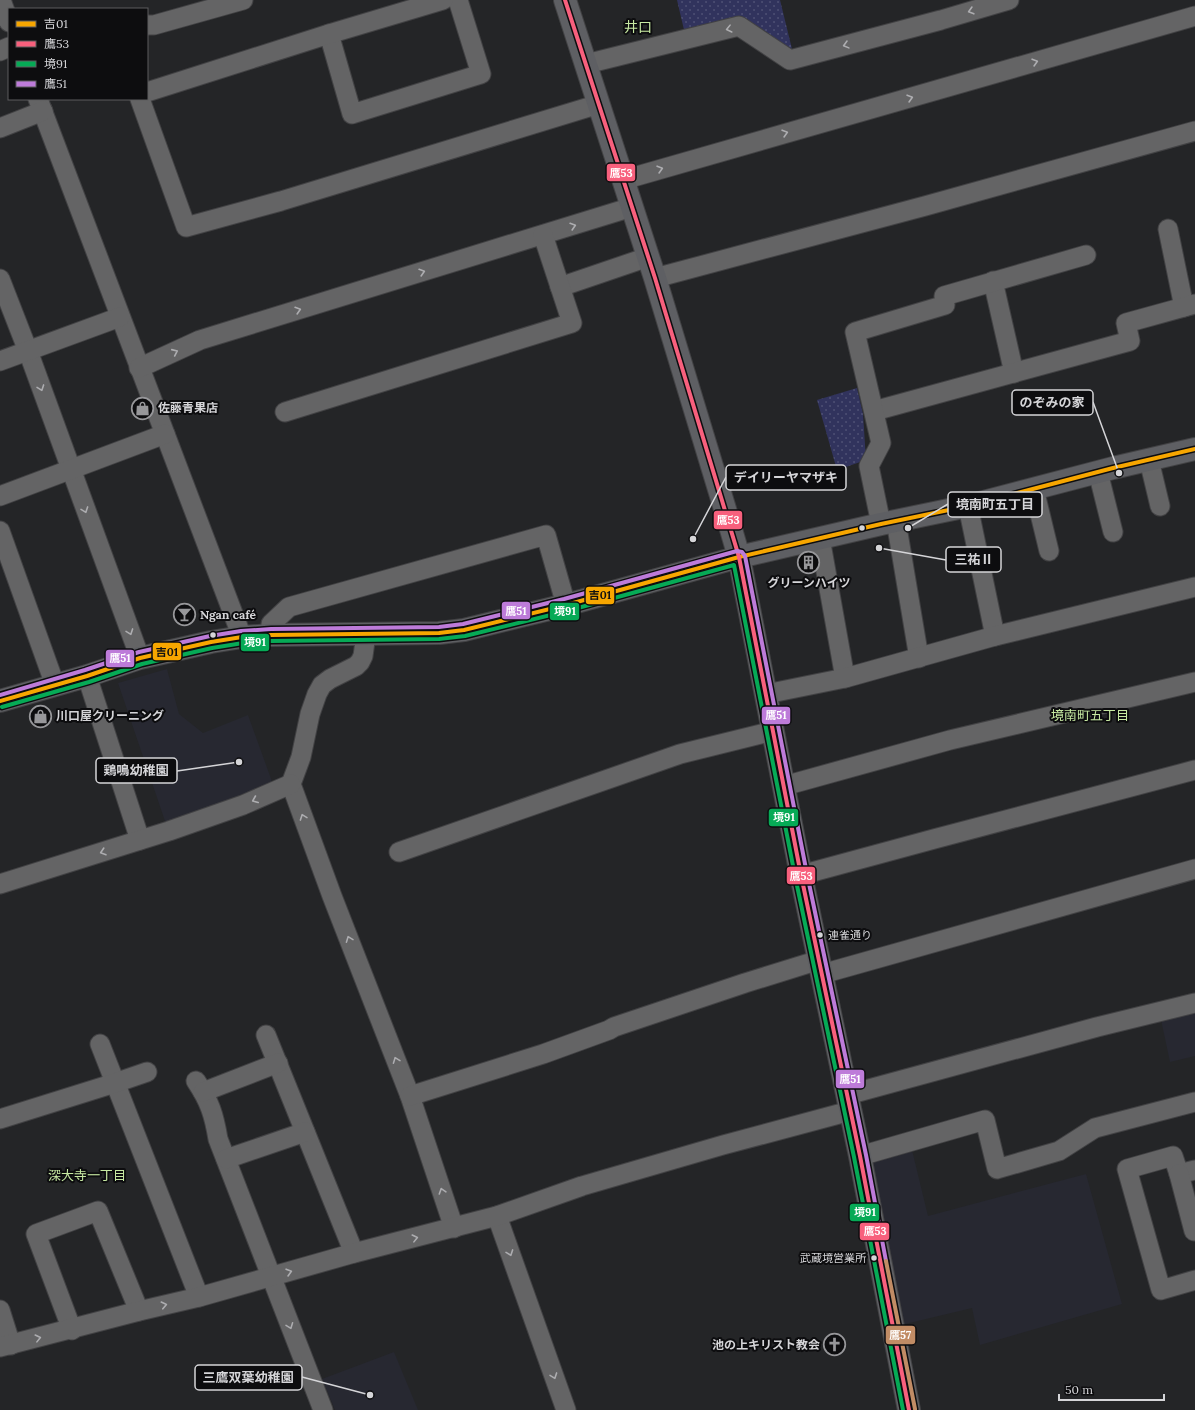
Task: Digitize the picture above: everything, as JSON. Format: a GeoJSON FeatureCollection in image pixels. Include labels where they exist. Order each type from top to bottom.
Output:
{"type":"FeatureCollection","features":[{"type":"Feature","properties":{"kind":"main road"},"geometry":{"type":"LineString","coordinates":[[565,0],[655,278],[739,557],[801,875],[860,1156],[909,1410]]}},
{"type":"Feature","properties":{"kind":"main road"},"geometry":{"type":"LineString","coordinates":[[0,701],[87,676],[140,658],[183,647],[242,637],[271,635],[439,633],[464,630],[566,605],[739,557],[888,522],[968,506],[1098,472],[1195,449]]}},
{"type":"Feature","properties":{"kind":"street"},"geometry":{"type":"LineString","coordinates":[[1,0],[8,19]]}},
{"type":"Feature","properties":{"kind":"street"},"geometry":{"type":"LineString","coordinates":[[148,25],[154,25],[243,0]]}},
{"type":"Feature","properties":{"kind":"street"},"geometry":{"type":"LineString","coordinates":[[148,92],[329,34],[443,0]]}},
{"type":"Feature","properties":{"kind":"street"},"geometry":{"type":"LineString","coordinates":[[329,34],[352,114],[481,74],[458,0]]}},
{"type":"Feature","properties":{"kind":"street"},"geometry":{"type":"LineString","coordinates":[[586,64],[739,26],[790,60],[941,20],[1009,0]]}},
{"type":"Feature","properties":{"kind":"street"},"geometry":{"type":"LineString","coordinates":[[623,180],[1195,16]]}},
{"type":"Feature","properties":{"kind":"street"},"geometry":{"type":"LineString","coordinates":[[140,100],[186,227],[281,201],[599,104]]}},
{"type":"Feature","properties":{"kind":"street"},"geometry":{"type":"LineString","coordinates":[[0,128],[40,105],[242,637]]}},
{"type":"Feature","properties":{"kind":"street"},"geometry":{"type":"LineString","coordinates":[[655,278],[925,206],[1195,131]]}},
{"type":"Feature","properties":{"kind":"street"},"geometry":{"type":"LineString","coordinates":[[139,368],[200,340],[632,207]]}},
{"type":"Feature","properties":{"kind":"street"},"geometry":{"type":"LineString","coordinates":[[874,411],[1130,341],[1126,323],[1189,306],[1168,229]]}},
{"type":"Feature","properties":{"kind":"street"},"geometry":{"type":"LineString","coordinates":[[285,412],[572,323],[543,235]]}},
{"type":"Feature","properties":{"kind":"street"},"geometry":{"type":"LineString","coordinates":[[919,658],[888,522],[869,466],[880,443],[874,411],[854,332],[945,305],[944,296],[1086,255]]}},
{"type":"Feature","properties":{"kind":"street"},"geometry":{"type":"LineString","coordinates":[[560,287],[648,257]]}},
{"type":"Feature","properties":{"kind":"street"},"geometry":{"type":"LineString","coordinates":[[0,279],[28,351],[140,658]]}},
{"type":"Feature","properties":{"kind":"street"},"geometry":{"type":"LineString","coordinates":[[993,281],[1014,373]]}},
{"type":"Feature","properties":{"kind":"street"},"geometry":{"type":"LineString","coordinates":[[0,361],[120,317]]}},
{"type":"Feature","properties":{"kind":"street"},"geometry":{"type":"LineString","coordinates":[[0,496],[165,434]]}},
{"type":"Feature","properties":{"kind":"street"},"geometry":{"type":"LineString","coordinates":[[1149,460],[1160,506]]}},
{"type":"Feature","properties":{"kind":"street"},"geometry":{"type":"LineString","coordinates":[[1098,472],[1113,532]]}},
{"type":"Feature","properties":{"kind":"street"},"geometry":{"type":"LineString","coordinates":[[1034,489],[1049,551]]}},
{"type":"Feature","properties":{"kind":"street"},"geometry":{"type":"LineString","coordinates":[[968,506],[995,636]]}},
{"type":"Feature","properties":{"kind":"street"},"geometry":{"type":"LineString","coordinates":[[0,531],[55,685]]}},
{"type":"Feature","properties":{"kind":"street"},"geometry":{"type":"LineString","coordinates":[[271,635],[272,624],[289,607],[546,535],[566,605]]}},
{"type":"Feature","properties":{"kind":"street"},"geometry":{"type":"LineString","coordinates":[[820,538],[844,678]]}},
{"type":"Feature","properties":{"kind":"street"},"geometry":{"type":"LineString","coordinates":[[766,694],[844,678],[995,636],[1195,587]]}},
{"type":"Feature","properties":{"kind":"street"},"geometry":{"type":"LineString","coordinates":[[366,634],[363,656],[360,662],[356,666],[330,679],[322,685],[317,694],[310,714],[301,757],[291,784],[335,904],[410,1096],[454,1228]]}},
{"type":"Feature","properties":{"kind":"street"},"geometry":{"type":"LineString","coordinates":[[87,676],[140,840]]}},
{"type":"Feature","properties":{"kind":"street"},"geometry":{"type":"LineString","coordinates":[[784,786],[950,740],[1195,682]]}},
{"type":"Feature","properties":{"kind":"street"},"geometry":{"type":"LineString","coordinates":[[399,852],[680,754],[773,731]]}},
{"type":"Feature","properties":{"kind":"street"},"geometry":{"type":"LineString","coordinates":[[801,875],[942,836],[1195,770]]}},
{"type":"Feature","properties":{"kind":"street"},"geometry":{"type":"LineString","coordinates":[[0,884],[140,840],[243,805],[291,784]]}},
{"type":"Feature","properties":{"kind":"street"},"geometry":{"type":"LineString","coordinates":[[410,1096],[543,1054],[609,1030],[614,1026],[821,967],[1195,868]]}},
{"type":"Feature","properties":{"kind":"street"},"geometry":{"type":"LineString","coordinates":[[0,1310],[6,1346],[72,1330],[139,1311],[199,1297],[354,1253],[497,1216],[582,1186],[723,1145],[848,1103],[1097,1027],[1195,1003]]}},
{"type":"Feature","properties":{"kind":"street"},"geometry":{"type":"LineString","coordinates":[[266,1035],[354,1253]]}},
{"type":"Feature","properties":{"kind":"street"},"geometry":{"type":"LineString","coordinates":[[100,1044],[199,1297]]}},
{"type":"Feature","properties":{"kind":"street"},"geometry":{"type":"LineString","coordinates":[[278,1064],[200,1087],[214,1114],[218,1139],[270,1277],[323,1410]]}},
{"type":"Feature","properties":{"kind":"street"},"geometry":{"type":"LineString","coordinates":[[0,1119],[147,1072]]}},
{"type":"Feature","properties":{"kind":"street"},"geometry":{"type":"LineString","coordinates":[[860,1156],[985,1120],[997,1169],[1059,1151],[1095,1128],[1195,1102]]}},
{"type":"Feature","properties":{"kind":"street"},"geometry":{"type":"LineString","coordinates":[[226,1159],[305,1132]]}},
{"type":"Feature","properties":{"kind":"street"},"geometry":{"type":"LineString","coordinates":[[1195,1233],[1187,1172],[1173,1156],[1127,1169],[1160,1290],[1195,1280]]}},
{"type":"Feature","properties":{"kind":"street"},"geometry":{"type":"LineString","coordinates":[[72,1330],[36,1234],[98,1211],[139,1311]]}},
{"type":"Feature","properties":{"kind":"street"},"geometry":{"type":"LineString","coordinates":[[497,1216],[566,1410]]}},
{"type":"Feature","properties":{"kind":"shaded area"},"geometry":{"type":"Polygon","coordinates":[[[677,0],[780,0],[792,49],[738,21],[685,34],[677,0]]]}},
{"type":"Feature","properties":{"kind":"shaded area"},"geometry":{"type":"Polygon","coordinates":[[[857,388],[863,414],[866,460],[837,470],[817,400],[857,388]]]}},
{"type":"Feature","properties":{"kind":"shaded area"},"geometry":{"type":"Polygon","coordinates":[[[167,669],[179,714],[203,733],[248,715],[274,787],[166,824],[118,683],[167,669]]]}},
{"type":"Feature","properties":{"kind":"shaded area"},"geometry":{"type":"Polygon","coordinates":[[[1195,1007],[1195,1056],[1170,1062],[1160,1015],[1195,1007]]]}},
{"type":"Feature","properties":{"kind":"shaded area"},"geometry":{"type":"Polygon","coordinates":[[[912,1150],[928,1216],[1086,1174],[1122,1304],[980,1345],[972,1308],[901,1325],[869,1161],[912,1150]]]}},
{"type":"Feature","properties":{"kind":"shaded area"},"geometry":{"type":"Polygon","coordinates":[[[394,1352],[418,1410],[335,1410],[322,1379],[394,1352]]]}},
{"type":"Feature","properties":{"kind":"transit line","name":"鷹53"},"geometry":{"type":"LineString","coordinates":[[565,0],[655,278],[739,557],[801,875],[860,1156],[909,1410]]}},
{"type":"Feature","properties":{"kind":"transit line","name":"吉01"},"geometry":{"type":"LineString","coordinates":[[0,701],[87,676],[140,658],[211,642],[242,637],[271,635],[439,633],[464,630],[566,605],[739,557],[881,524],[968,506],[1113,468],[1195,449]]}},
{"type":"Feature","properties":{"kind":"transit line","name":"鷹51"},"geometry":{"type":"LineString","coordinates":[[0,695],[85,670],[139,652],[210,636],[241,631],[271,629],[439,627],[463,624],[564,599],[737,551],[742,552],[745,556],[807,874],[866,1155],[886,1261]]}},
{"type":"Feature","properties":{"kind":"transit line","name":"境91"},"geometry":{"type":"LineString","coordinates":[[2,707],[89,682],[142,664],[212,648],[243,643],[271,641],[439,639],[465,636],[567,611],[734,565],[795,876],[854,1157],[903,1410]]}},
{"type":"Feature","properties":{"kind":"transit line","name":"鷹57"},"geometry":{"type":"LineString","coordinates":[[886,1261],[915,1409]]}},
{"type":"Feature","properties":{"kind":"place","name":"佐藤青果店"},"geometry":{"type":"Point","coordinates":[142,408]}},
{"type":"Feature","properties":{"kind":"place","name":"のぞみの家"},"geometry":{"type":"Point","coordinates":[1119,473]}},
{"type":"Feature","properties":{"kind":"place","name":"境南町五丁目"},"geometry":{"type":"Point","coordinates":[908,528]}},
{"type":"Feature","properties":{"kind":"place","name":"デイリーヤマザキ"},"geometry":{"type":"Point","coordinates":[693,539]}},
{"type":"Feature","properties":{"kind":"place","name":"三祐Ⅱ"},"geometry":{"type":"Point","coordinates":[879,548]}},
{"type":"Feature","properties":{"kind":"place","name":"グリーンハイツ"},"geometry":{"type":"Point","coordinates":[809,562]}},
{"type":"Feature","properties":{"kind":"place","name":"Ngan café"},"geometry":{"type":"Point","coordinates":[184,615]}},
{"type":"Feature","properties":{"kind":"place","name":"川口屋クリーニング"},"geometry":{"type":"Point","coordinates":[41,716]}},
{"type":"Feature","properties":{"kind":"place","name":"鶏鳴幼稚園"},"geometry":{"type":"Point","coordinates":[239,762]}},
{"type":"Feature","properties":{"kind":"place","name":"連雀通り"},"geometry":{"type":"Point","coordinates":[820,935]}},
{"type":"Feature","properties":{"kind":"place","name":"武蔵境営業所"},"geometry":{"type":"Point","coordinates":[874,1258]}},
{"type":"Feature","properties":{"kind":"place","name":"池の上キリスト教会"},"geometry":{"type":"Point","coordinates":[835,1345]}},
{"type":"Feature","properties":{"kind":"place","name":"三鷹双葉幼稚園"},"geometry":{"type":"Point","coordinates":[370,1395]}},
{"type":"Feature","properties":{"kind":"district","name":"井口"},"geometry":{"type":"Point","coordinates":[638,27]}},
{"type":"Feature","properties":{"kind":"district","name":"境南町五丁目"},"geometry":{"type":"Point","coordinates":[1090,715]}},
{"type":"Feature","properties":{"kind":"district","name":"深大寺一丁目"},"geometry":{"type":"Point","coordinates":[87,1175]}}]}
